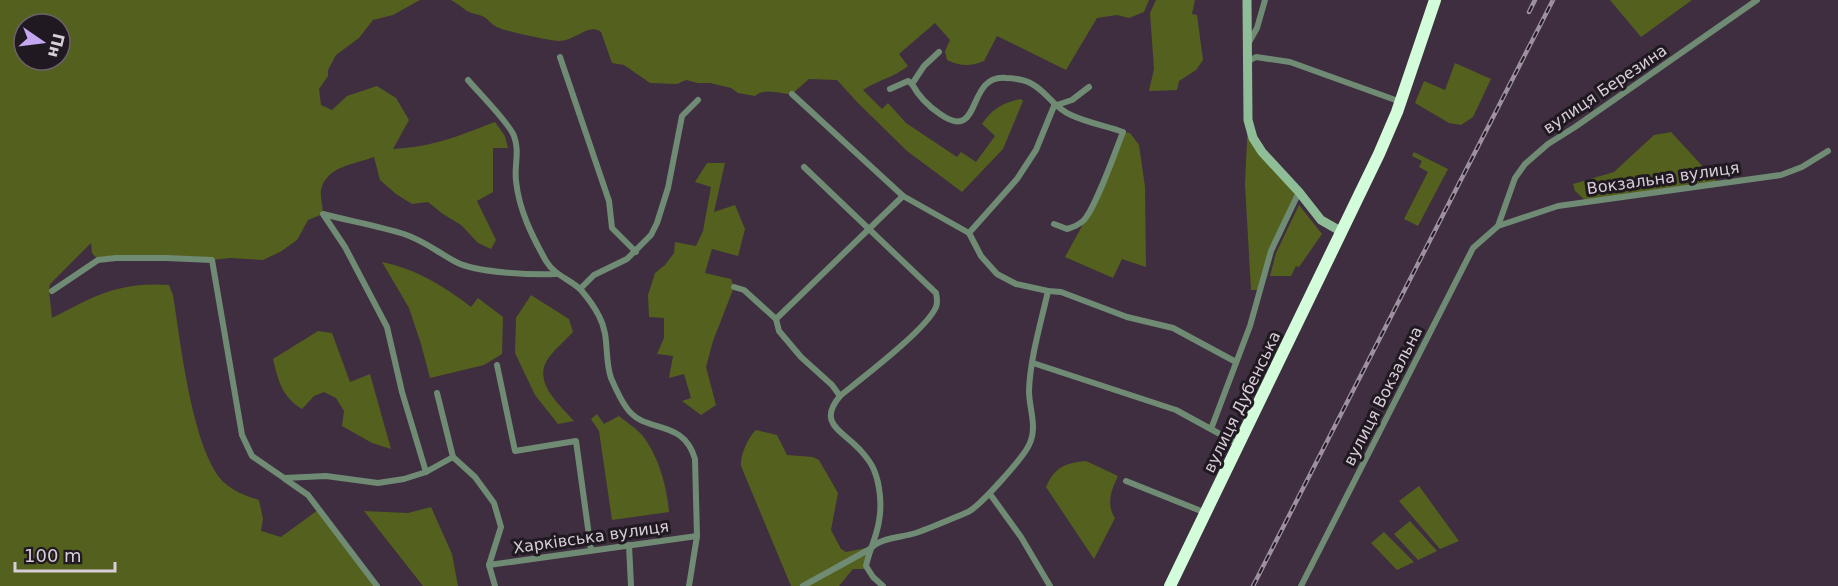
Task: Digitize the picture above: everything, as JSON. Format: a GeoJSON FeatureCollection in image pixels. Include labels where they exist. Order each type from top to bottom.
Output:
{"type":"FeatureCollection","features":[{"type":"Feature","properties":{"kind":"highway","name":"вулиця Дубенська"},"geometry":{"type":"LineString","coordinates":[[1170,586],[1207,514],[1379,154],[1401,102],[1435,0]]}},
{"type":"Feature","properties":{"kind":"street"},"geometry":{"type":"LineString","coordinates":[[1247,0],[1248,120],[1253,138],[1262,152],[1321,220],[1342,232]]}},
{"type":"Feature","properties":{"kind":"street"},"geometry":{"type":"LineString","coordinates":[[1247,44],[1250,43],[1257,28],[1265,0]]}},
{"type":"Feature","properties":{"kind":"street","name":"вулиця Березина"},"geometry":{"type":"LineString","coordinates":[[1498,225],[1515,178],[1525,164],[1548,144],[1757,0]]}},
{"type":"Feature","properties":{"kind":"street"},"geometry":{"type":"LineString","coordinates":[[912,84],[915,76],[939,52]]}},
{"type":"Feature","properties":{"kind":"street"},"geometry":{"type":"LineString","coordinates":[[560,57],[609,201],[612,228],[636,252]]}},
{"type":"Feature","properties":{"kind":"street"},"geometry":{"type":"LineString","coordinates":[[1247,62],[1256,57],[1290,62],[1401,102]]}},
{"type":"Feature","properties":{"kind":"street"},"geometry":{"type":"LineString","coordinates":[[890,89],[908,81],[922,100],[946,118],[958,122],[973,111],[983,85],[991,79],[1004,77],[1032,84],[1054,106],[1071,115],[1124,132],[1086,218],[1077,226],[1067,230],[1054,224]]}},
{"type":"Feature","properties":{"kind":"street"},"geometry":{"type":"LineString","coordinates":[[468,80],[513,133],[518,151],[516,178],[519,204],[546,262],[556,274],[580,289],[599,315],[606,332],[611,377],[626,409],[645,422],[678,434],[687,440],[692,449],[695,459],[697,536],[689,586]]}},
{"type":"Feature","properties":{"kind":"street"},"geometry":{"type":"LineString","coordinates":[[969,233],[1017,179],[1036,150],[1054,106],[1072,100],[1089,87]]}},
{"type":"Feature","properties":{"kind":"street"},"geometry":{"type":"LineString","coordinates":[[792,94],[903,196],[969,233],[981,256],[997,274],[1016,284],[1061,292],[1127,317],[1173,328],[1236,362]]}},
{"type":"Feature","properties":{"kind":"street"},"geometry":{"type":"LineString","coordinates":[[580,289],[594,275],[627,260],[651,236],[668,188],[682,116],[698,99]]}},
{"type":"Feature","properties":{"kind":"street","name":"Вокзальна вулиця"},"geometry":{"type":"LineString","coordinates":[[1498,225],[1558,206],[1781,175],[1802,167],[1828,151]]}},
{"type":"Feature","properties":{"kind":"street"},"geometry":{"type":"LineString","coordinates":[[804,167],[936,293],[938,301],[936,308],[922,324],[882,362],[840,396],[830,410],[830,419],[841,434],[856,445],[874,470],[880,496],[879,522],[866,566],[883,586]]}},
{"type":"Feature","properties":{"kind":"street"},"geometry":{"type":"LineString","coordinates":[[1211,429],[1250,326],[1271,251],[1299,192]]}},
{"type":"Feature","properties":{"kind":"street"},"geometry":{"type":"LineString","coordinates":[[776,319],[903,196]]}},
{"type":"Feature","properties":{"kind":"street"},"geometry":{"type":"LineString","coordinates":[[426,472],[402,392],[387,327],[345,247],[323,214],[404,234],[430,245],[457,263],[469,267],[531,276],[556,274]]}},
{"type":"Feature","properties":{"kind":"street","name":"вулиця Вокзальна"},"geometry":{"type":"LineString","coordinates":[[1301,586],[1473,249],[1498,225]]}},
{"type":"Feature","properties":{"kind":"street"},"geometry":{"type":"LineString","coordinates":[[52,291],[98,260],[136,258],[212,260],[245,445],[252,456],[308,495],[377,586]]}},
{"type":"Feature","properties":{"kind":"street"},"geometry":{"type":"LineString","coordinates":[[734,287],[744,290],[776,319],[779,331],[840,396]]}},
{"type":"Feature","properties":{"kind":"street"},"geometry":{"type":"LineString","coordinates":[[803,586],[870,549],[877,542],[916,533],[970,511],[990,494],[1029,445],[1034,428],[1029,391],[1048,291]]}},
{"type":"Feature","properties":{"kind":"street"},"geometry":{"type":"LineString","coordinates":[[1033,363],[1176,410],[1240,445]]}},
{"type":"Feature","properties":{"kind":"street"},"geometry":{"type":"LineString","coordinates":[[497,365],[515,451],[576,441],[591,550]]}},
{"type":"Feature","properties":{"kind":"street"},"geometry":{"type":"LineString","coordinates":[[437,393],[453,457],[475,477],[494,503],[501,527],[489,565],[495,586]]}},
{"type":"Feature","properties":{"kind":"street"},"geometry":{"type":"LineString","coordinates":[[284,478],[326,476],[378,483],[404,479],[426,472],[453,457]]}},
{"type":"Feature","properties":{"kind":"street"},"geometry":{"type":"LineString","coordinates":[[1126,481],[1207,514]]}},
{"type":"Feature","properties":{"kind":"street"},"geometry":{"type":"LineString","coordinates":[[990,494],[1021,537],[1050,586]]}},
{"type":"Feature","properties":{"kind":"street","name":"Харківська вулиця"},"geometry":{"type":"LineString","coordinates":[[489,565],[697,536]]}},
{"type":"Feature","properties":{"kind":"street"},"geometry":{"type":"LineString","coordinates":[[629,545],[631,586]]}},
{"type":"Feature","properties":{"kind":"green space"},"geometry":{"type":"Polygon","coordinates":[[[0,0],[420,0],[393,15],[373,20],[359,38],[336,55],[328,70],[328,76],[319,89],[321,105],[332,110],[347,96],[377,86],[396,98],[409,120],[393,149],[433,143],[495,122],[505,136],[508,148],[493,148],[493,192],[477,201],[496,240],[491,249],[478,243],[461,225],[428,202],[412,204],[396,194],[380,180],[374,157],[343,167],[329,176],[321,190],[323,214],[308,220],[297,240],[263,260],[230,258],[98,260],[92,253],[91,243],[50,284],[49,290],[52,318],[113,290],[151,284],[169,285],[173,295],[194,415],[209,460],[219,477],[237,492],[259,500],[263,519],[261,531],[281,537],[318,510],[376,586],[0,586],[0,0]]]}},
{"type":"Feature","properties":{"kind":"green space"},"geometry":{"type":"Polygon","coordinates":[[[451,0],[1149,0],[1144,12],[1129,18],[1117,15],[1097,18],[1066,70],[997,36],[984,61],[970,65],[952,62],[947,60],[945,51],[950,40],[935,23],[899,54],[908,66],[863,90],[882,109],[888,103],[906,123],[957,157],[961,152],[976,162],[995,136],[982,124],[994,110],[1004,104],[1021,99],[1023,101],[1003,149],[962,192],[907,151],[837,80],[809,79],[792,94],[768,91],[755,96],[738,93],[731,88],[710,83],[686,80],[677,84],[650,83],[624,65],[612,63],[601,32],[591,29],[570,39],[558,41],[515,33],[499,28],[484,17],[467,11],[451,0]]]}},
{"type":"Feature","properties":{"kind":"green space"},"geometry":{"type":"Polygon","coordinates":[[[1156,0],[1195,0],[1192,14],[1197,15],[1203,60],[1196,70],[1179,81],[1177,90],[1149,91],[1154,69],[1150,13],[1156,0]]]}},
{"type":"Feature","properties":{"kind":"green space"},"geometry":{"type":"Polygon","coordinates":[[[1610,0],[1692,0],[1641,37],[1610,0]]]}},
{"type":"Feature","properties":{"kind":"green space"},"geometry":{"type":"Polygon","coordinates":[[[1455,63],[1491,79],[1473,117],[1461,125],[1449,123],[1415,103],[1424,81],[1445,90],[1455,63]]]}},
{"type":"Feature","properties":{"kind":"green space"},"geometry":{"type":"Polygon","coordinates":[[[1248,120],[1253,138],[1299,192],[1271,251],[1260,290],[1251,290],[1245,184],[1248,120]]]}},
{"type":"Feature","properties":{"kind":"green space"},"geometry":{"type":"Polygon","coordinates":[[[1123,132],[1130,133],[1139,145],[1145,187],[1146,267],[1122,259],[1113,278],[1065,257],[1093,206],[1123,132]]]}},
{"type":"Feature","properties":{"kind":"green space"},"geometry":{"type":"Polygon","coordinates":[[[1671,132],[1719,184],[1587,202],[1575,191],[1573,184],[1614,172],[1654,135],[1671,132]]]}},
{"type":"Feature","properties":{"kind":"green space"},"geometry":{"type":"Polygon","coordinates":[[[1414,152],[1448,169],[1418,226],[1404,219],[1428,172],[1419,167],[1422,161],[1412,156],[1414,152]]]}},
{"type":"Feature","properties":{"kind":"green space"},"geometry":{"type":"Polygon","coordinates":[[[707,163],[725,163],[714,212],[735,205],[745,229],[738,256],[712,249],[705,273],[731,279],[734,287],[713,341],[706,367],[716,405],[701,415],[682,401],[691,398],[684,374],[669,378],[673,356],[657,354],[664,338],[664,318],[649,317],[648,295],[655,273],[674,253],[675,242],[696,246],[703,231],[711,187],[695,182],[707,163]]]}},
{"type":"Feature","properties":{"kind":"green space"},"geometry":{"type":"Polygon","coordinates":[[[1299,205],[1322,234],[1299,267],[1296,266],[1291,276],[1270,276],[1276,253],[1299,205]]]}},
{"type":"Feature","properties":{"kind":"green space"},"geometry":{"type":"Polygon","coordinates":[[[382,262],[429,279],[471,307],[478,298],[503,317],[502,354],[484,365],[430,378],[409,308],[382,262]]]}},
{"type":"Feature","properties":{"kind":"green space"},"geometry":{"type":"Polygon","coordinates":[[[531,295],[569,319],[573,332],[550,356],[543,374],[549,391],[574,421],[558,424],[535,395],[515,353],[516,318],[531,295]]]}},
{"type":"Feature","properties":{"kind":"green space"},"geometry":{"type":"Polygon","coordinates":[[[318,331],[332,333],[350,382],[370,374],[391,449],[372,443],[342,426],[344,411],[336,398],[324,392],[314,396],[302,409],[285,393],[273,359],[318,331]]]}},
{"type":"Feature","properties":{"kind":"green space"},"geometry":{"type":"Polygon","coordinates":[[[597,414],[604,424],[619,416],[634,427],[648,443],[661,471],[669,512],[612,520],[599,431],[591,419],[597,414]]]}},
{"type":"Feature","properties":{"kind":"green space"},"geometry":{"type":"Polygon","coordinates":[[[756,430],[777,435],[787,455],[813,457],[819,460],[838,493],[831,530],[841,549],[846,552],[871,547],[864,569],[853,569],[839,586],[791,586],[741,466],[745,447],[756,430]]]}},
{"type":"Feature","properties":{"kind":"green space"},"geometry":{"type":"Polygon","coordinates":[[[1086,461],[1118,476],[1110,497],[1115,518],[1094,559],[1046,487],[1053,475],[1062,467],[1086,461]]]}},
{"type":"Feature","properties":{"kind":"green space"},"geometry":{"type":"Polygon","coordinates":[[[1419,486],[1459,541],[1440,549],[1399,501],[1419,486]]]}},
{"type":"Feature","properties":{"kind":"green space"},"geometry":{"type":"Polygon","coordinates":[[[431,507],[452,554],[458,586],[423,586],[364,511],[408,513],[431,507]]]}},
{"type":"Feature","properties":{"kind":"green space"},"geometry":{"type":"Polygon","coordinates":[[[1410,521],[1437,551],[1418,560],[1394,534],[1410,521]]]}},
{"type":"Feature","properties":{"kind":"green space"},"geometry":{"type":"Polygon","coordinates":[[[1384,532],[1414,562],[1397,570],[1371,543],[1384,532]]]}},
{"type":"Feature","properties":{"kind":"railway"},"geometry":{"type":"LineString","coordinates":[[1529,12],[1535,0]]}},
{"type":"Feature","properties":{"kind":"railway"},"geometry":{"type":"LineString","coordinates":[[1253,586],[1553,0]]}}]}
